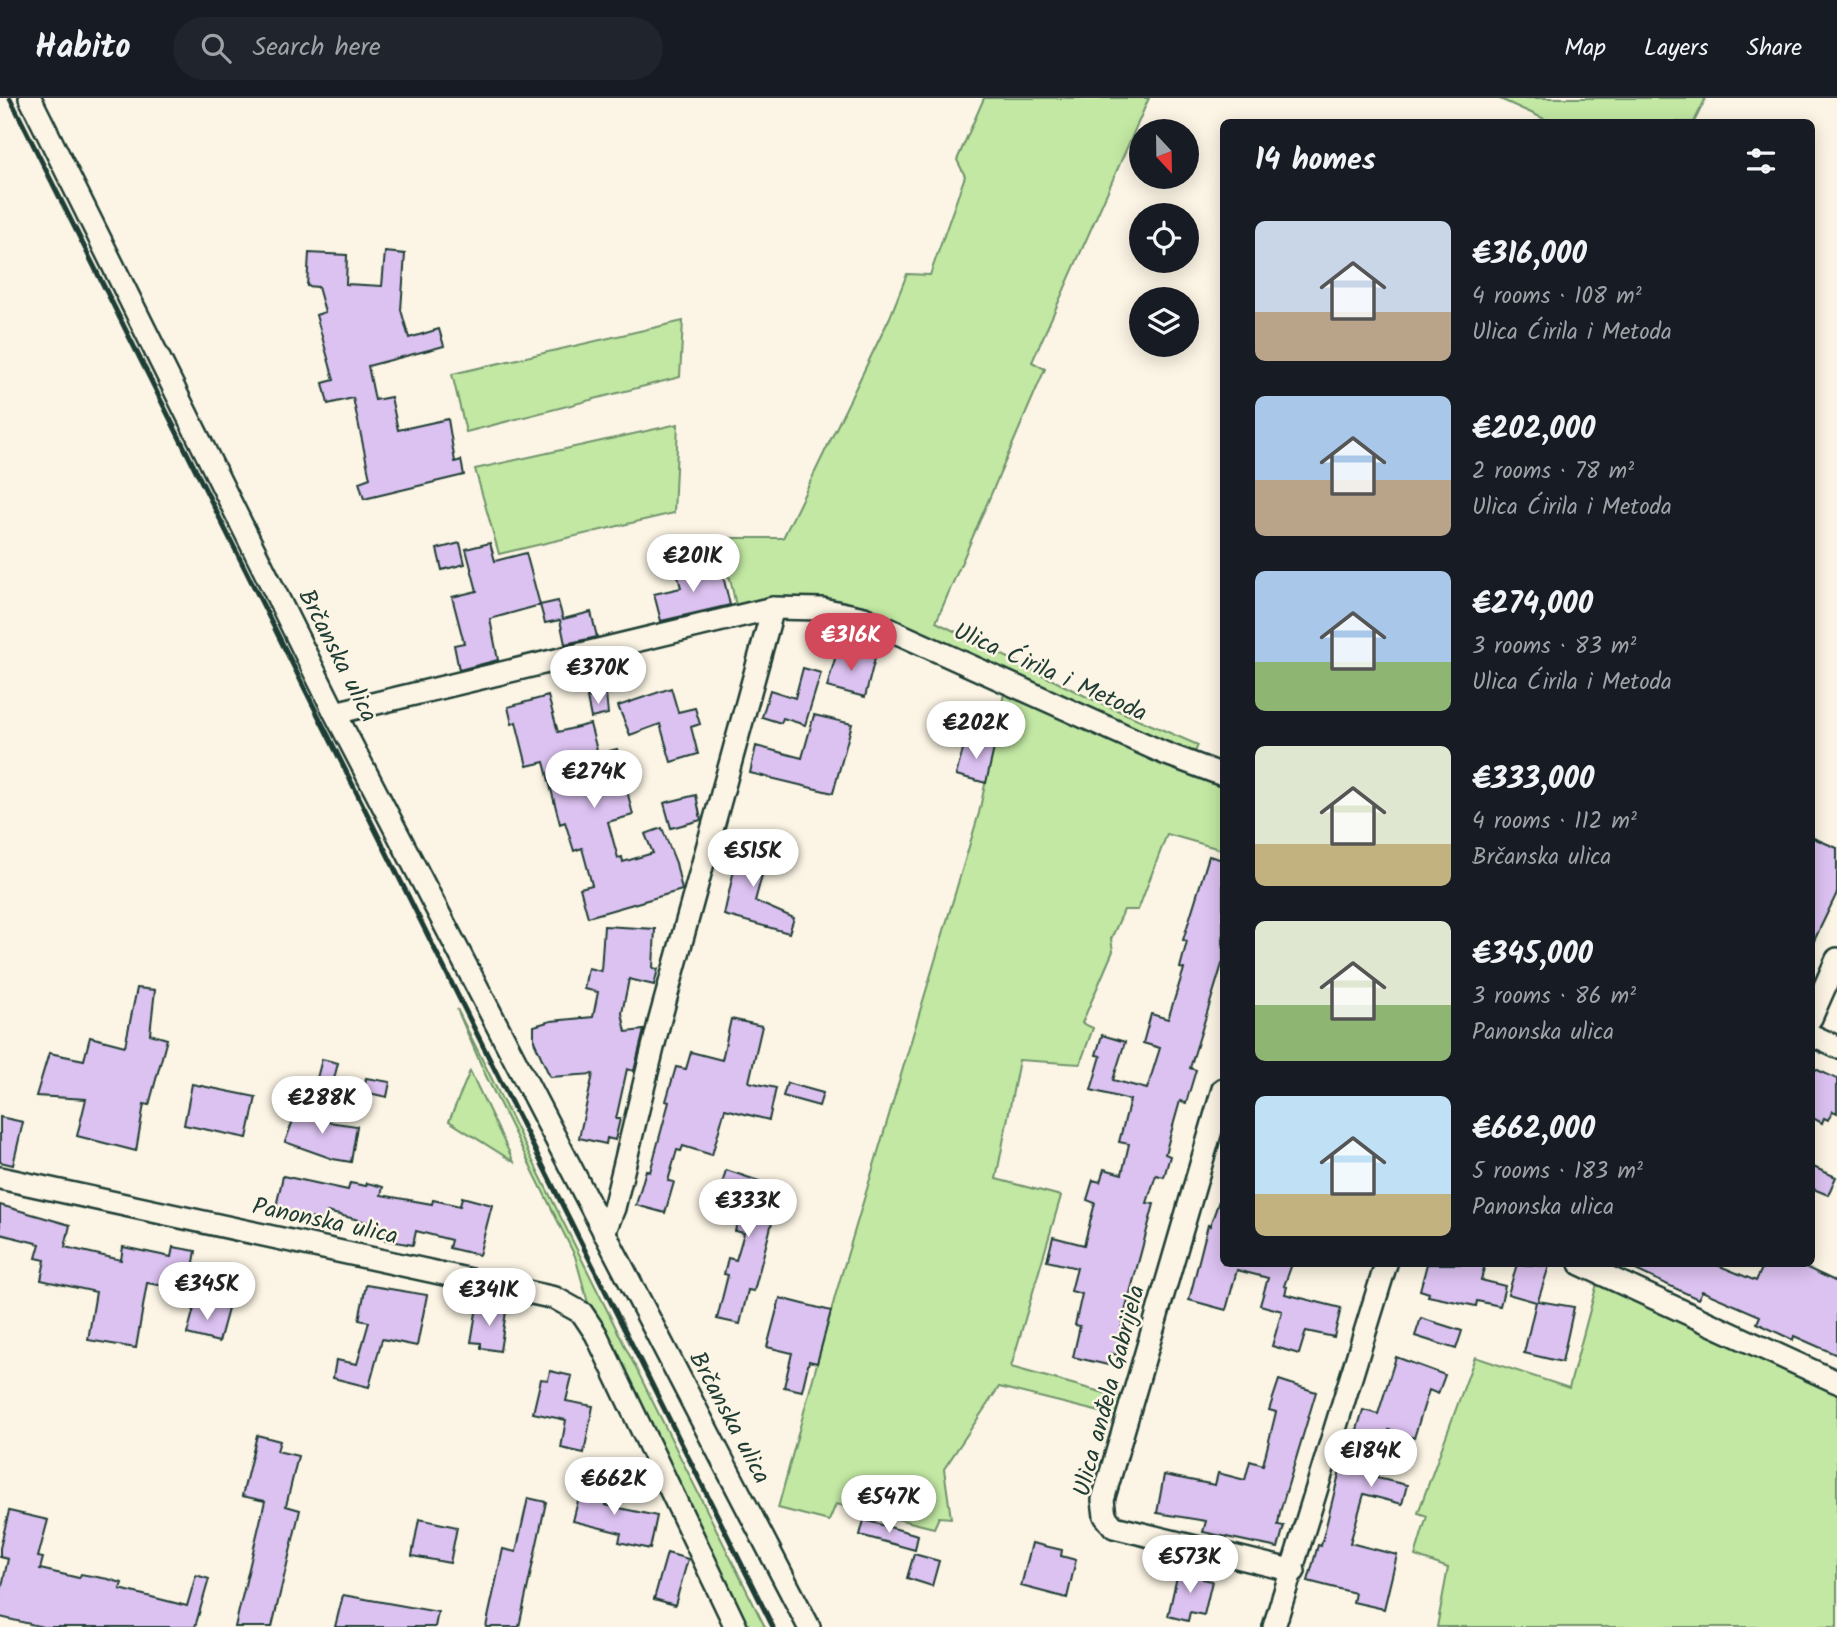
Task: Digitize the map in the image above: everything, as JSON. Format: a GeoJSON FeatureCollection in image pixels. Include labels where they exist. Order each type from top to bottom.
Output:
{"type":"FeatureCollection","features":[{"type":"Feature","properties":{"kind":"street","name":"Brčanska ulica"},"geometry":{"type":"LineString","coordinates":[[30,98],[335,713],[809,1627]]}},
{"type":"Feature","properties":{"kind":"street","name":"Ulica Ćirila i Metoda"},"geometry":{"type":"LineString","coordinates":[[335,713],[773,608],[822,610],[864,618],[1164,753],[1220,774]]}},
{"type":"Feature","properties":{"kind":"street"},"geometry":{"type":"LineString","coordinates":[[604,1233],[614,1208],[659,1023],[773,608]]}},
{"type":"Feature","properties":{"kind":"street"},"geometry":{"type":"LineString","coordinates":[[1815,1009],[1837,959]]}},
{"type":"Feature","properties":{"kind":"street"},"geometry":{"type":"LineString","coordinates":[[1815,1037],[1837,1047]]}},
{"type":"Feature","properties":{"kind":"street","name":"Ulica anđela Gabrijela"},"geometry":{"type":"LineString","coordinates":[[1220,1102],[1103,1500],[1105,1516],[1114,1527],[1294,1571]]}},
{"type":"Feature","properties":{"kind":"street","name":"Panonska ulica"},"geometry":{"type":"LineString","coordinates":[[0,1178],[555,1298],[582,1313],[596,1334],[736,1627]]}},
{"type":"Feature","properties":{"kind":"street"},"geometry":{"type":"LineString","coordinates":[[1274,1627],[1294,1571],[1385,1267]]}},
{"type":"Feature","properties":{"kind":"street"},"geometry":{"type":"LineString","coordinates":[[1587,1267],[1837,1382]]}},
{"type":"Feature","properties":{"kind":"green space"},"geometry":{"type":"Polygon","coordinates":[[[984,98],[1149,98],[1140,119],[1129,119],[1129,143],[1032,362],[1045,369],[936,622],[1087,697],[1198,745],[1193,757],[966,653],[772,601],[736,606],[730,578],[705,558],[692,538],[783,538],[890,317],[907,274],[930,275],[965,176],[957,160],[984,98]]]}},
{"type":"Feature","properties":{"kind":"green space"},"geometry":{"type":"Polygon","coordinates":[[[1498,98],[1706,98],[1696,119],[1544,119],[1498,98]]]}},
{"type":"Feature","properties":{"kind":"green space"},"geometry":{"type":"Polygon","coordinates":[[[683,321],[680,377],[466,432],[452,374],[683,321]]]}},
{"type":"Feature","properties":{"kind":"green space"},"geometry":{"type":"Polygon","coordinates":[[[678,424],[674,513],[499,554],[475,469],[678,424]]]}},
{"type":"Feature","properties":{"kind":"green space"},"geometry":{"type":"Polygon","coordinates":[[[1005,689],[1220,784],[1220,849],[1167,834],[1138,910],[1124,910],[1111,939],[1113,951],[1082,1023],[1093,1028],[1080,1064],[1019,1060],[996,1179],[1061,1196],[1011,1367],[1126,1399],[1120,1417],[999,1387],[944,1469],[951,1518],[939,1517],[934,1528],[836,1504],[829,1521],[778,1508],[836,1293],[979,813],[1005,689]]]}},
{"type":"Feature","properties":{"kind":"green space"},"geometry":{"type":"Polygon","coordinates":[[[457,1009],[765,1627],[743,1627],[588,1303],[575,1256],[485,1074],[457,1009]]]}},
{"type":"Feature","properties":{"kind":"green space"},"geometry":{"type":"Polygon","coordinates":[[[470,1071],[514,1162],[449,1121],[470,1071]]]}},
{"type":"Feature","properties":{"kind":"green space"},"geometry":{"type":"Polygon","coordinates":[[[1598,1280],[1837,1387],[1837,1627],[1437,1627],[1448,1568],[1415,1556],[1427,1516],[1418,1513],[1475,1357],[1569,1388],[1598,1280]]]}},
{"type":"Feature","properties":{"kind":"building"},"geometry":{"type":"Polygon","coordinates":[[[385,252],[405,254],[401,310],[409,338],[439,329],[444,346],[368,366],[375,400],[391,397],[398,430],[448,419],[455,462],[461,460],[464,475],[364,499],[359,482],[370,478],[353,398],[328,404],[323,383],[334,380],[316,315],[325,312],[318,287],[307,286],[309,253],[347,255],[346,284],[382,286],[385,252]]]}},
{"type":"Feature","properties":{"kind":"building"},"geometry":{"type":"Polygon","coordinates":[[[460,543],[465,564],[442,570],[437,549],[460,543]]]}},
{"type":"Feature","properties":{"kind":"building"},"geometry":{"type":"Polygon","coordinates":[[[490,543],[495,561],[526,553],[540,605],[490,619],[498,660],[459,670],[454,645],[464,643],[452,597],[477,591],[466,549],[490,543]]]}},
{"type":"Feature","properties":{"kind":"building"},"geometry":{"type":"Polygon","coordinates":[[[706,564],[724,580],[730,605],[661,621],[654,594],[681,588],[677,572],[706,564]]]}},
{"type":"Feature","properties":{"kind":"building"},"geometry":{"type":"Polygon","coordinates":[[[558,601],[563,619],[591,612],[597,637],[565,644],[560,620],[545,623],[540,605],[558,601]]]}},
{"type":"Feature","properties":{"kind":"building"},"geometry":{"type":"Polygon","coordinates":[[[838,648],[875,658],[865,697],[827,687],[838,648]]]}},
{"type":"Feature","properties":{"kind":"building"},"geometry":{"type":"Polygon","coordinates":[[[803,668],[821,673],[805,725],[783,718],[781,723],[762,717],[770,690],[795,698],[803,668]]]}},
{"type":"Feature","properties":{"kind":"building"},"geometry":{"type":"Polygon","coordinates":[[[671,688],[678,712],[695,708],[700,724],[691,727],[698,754],[671,762],[660,724],[630,735],[618,706],[671,688]]]}},
{"type":"Feature","properties":{"kind":"building"},"geometry":{"type":"Polygon","coordinates":[[[606,694],[608,714],[591,718],[587,698],[606,694]]]}},
{"type":"Feature","properties":{"kind":"building"},"geometry":{"type":"Polygon","coordinates":[[[548,696],[558,732],[590,724],[598,754],[617,749],[633,815],[608,822],[618,858],[622,857],[623,862],[653,853],[645,834],[662,828],[676,863],[682,890],[588,917],[580,888],[592,885],[582,848],[574,851],[565,822],[560,824],[544,762],[527,766],[516,722],[512,724],[508,707],[548,696]]]}},
{"type":"Feature","properties":{"kind":"building"},"geometry":{"type":"Polygon","coordinates":[[[814,715],[852,724],[833,793],[750,773],[756,746],[802,758],[814,715]]]}},
{"type":"Feature","properties":{"kind":"building"},"geometry":{"type":"Polygon","coordinates":[[[975,739],[995,744],[986,783],[956,775],[964,746],[973,748],[975,739]]]}},
{"type":"Feature","properties":{"kind":"building"},"geometry":{"type":"Polygon","coordinates":[[[696,795],[701,820],[671,828],[664,803],[696,795]]]}},
{"type":"Feature","properties":{"kind":"building"},"geometry":{"type":"Polygon","coordinates":[[[741,838],[770,846],[755,901],[794,918],[789,933],[724,915],[741,838]]]}},
{"type":"Feature","properties":{"kind":"building"},"geometry":{"type":"Polygon","coordinates":[[[1815,839],[1837,848],[1837,893],[1815,939],[1815,839]]]}},
{"type":"Feature","properties":{"kind":"building"},"geometry":{"type":"Polygon","coordinates":[[[1209,856],[1220,859],[1220,971],[1190,1068],[1196,1070],[1186,1103],[1180,1101],[1165,1154],[1170,1156],[1164,1177],[1156,1175],[1147,1203],[1154,1204],[1123,1319],[1117,1355],[1110,1353],[1108,1365],[1073,1357],[1080,1326],[1075,1325],[1082,1294],[1071,1291],[1077,1268],[1047,1261],[1053,1237],[1084,1245],[1095,1203],[1087,1200],[1093,1180],[1100,1182],[1104,1169],[1122,1174],[1129,1144],[1119,1142],[1130,1100],[1091,1090],[1101,1056],[1096,1055],[1102,1035],[1125,1042],[1113,1080],[1147,1089],[1160,1048],[1143,1043],[1151,1014],[1168,1019],[1184,969],[1180,968],[1187,941],[1183,940],[1209,856]]]}},
{"type":"Feature","properties":{"kind":"building"},"geometry":{"type":"Polygon","coordinates":[[[604,926],[655,929],[653,968],[658,969],[654,985],[629,979],[622,1013],[626,1032],[644,1030],[634,1071],[627,1069],[616,1119],[620,1119],[615,1140],[607,1138],[606,1144],[579,1138],[593,1074],[550,1077],[534,1041],[534,1026],[551,1021],[593,1017],[598,992],[584,989],[588,968],[601,971],[604,926]]]}},
{"type":"Feature","properties":{"kind":"building"},"geometry":{"type":"Polygon","coordinates":[[[137,988],[155,990],[150,1034],[167,1039],[149,1105],[144,1104],[136,1151],[77,1136],[86,1099],[36,1096],[49,1053],[84,1060],[90,1037],[125,1046],[137,988]]]}},
{"type":"Feature","properties":{"kind":"building"},"geometry":{"type":"Polygon","coordinates":[[[731,1019],[762,1026],[749,1082],[776,1088],[769,1120],[725,1109],[712,1155],[683,1146],[681,1151],[677,1150],[668,1181],[674,1182],[665,1213],[636,1205],[646,1170],[650,1172],[676,1067],[686,1069],[691,1052],[722,1060],[731,1019]]]}},
{"type":"Feature","properties":{"kind":"building"},"geometry":{"type":"Polygon","coordinates":[[[322,1059],[338,1063],[332,1087],[316,1082],[322,1059]]]}},
{"type":"Feature","properties":{"kind":"building"},"geometry":{"type":"Polygon","coordinates":[[[1815,1069],[1837,1079],[1837,1113],[1833,1111],[1828,1120],[1824,1118],[1822,1123],[1815,1119],[1815,1069]]]}},
{"type":"Feature","properties":{"kind":"building"},"geometry":{"type":"Polygon","coordinates":[[[366,1078],[390,1082],[387,1097],[364,1092],[366,1078]]]}},
{"type":"Feature","properties":{"kind":"building"},"geometry":{"type":"Polygon","coordinates":[[[787,1083],[823,1093],[819,1106],[783,1096],[787,1083]]]}},
{"type":"Feature","properties":{"kind":"building"},"geometry":{"type":"Polygon","coordinates":[[[192,1084],[256,1097],[247,1138],[184,1125],[192,1084]]]}},
{"type":"Feature","properties":{"kind":"building"},"geometry":{"type":"Polygon","coordinates":[[[297,1110],[313,1115],[314,1111],[329,1116],[328,1122],[357,1126],[351,1162],[333,1159],[285,1142],[297,1110]]]}},
{"type":"Feature","properties":{"kind":"building"},"geometry":{"type":"Polygon","coordinates":[[[0,1117],[23,1122],[13,1165],[0,1162],[0,1117]]]}},
{"type":"Feature","properties":{"kind":"building"},"geometry":{"type":"Polygon","coordinates":[[[1815,1168],[1836,1177],[1828,1195],[1815,1190],[1815,1168]]]}},
{"type":"Feature","properties":{"kind":"building"},"geometry":{"type":"Polygon","coordinates":[[[726,1170],[786,1190],[777,1216],[774,1215],[754,1291],[748,1290],[740,1324],[717,1319],[728,1275],[724,1274],[728,1258],[736,1260],[744,1233],[735,1231],[743,1202],[719,1195],[726,1170]]]}},
{"type":"Feature","properties":{"kind":"building"},"geometry":{"type":"Polygon","coordinates":[[[283,1176],[348,1190],[350,1183],[366,1186],[367,1183],[383,1187],[381,1195],[432,1204],[433,1200],[460,1206],[462,1197],[492,1205],[479,1255],[449,1248],[451,1240],[416,1231],[413,1245],[385,1240],[387,1227],[327,1212],[325,1221],[275,1211],[283,1176]]]}},
{"type":"Feature","properties":{"kind":"building"},"geometry":{"type":"Polygon","coordinates":[[[1220,1198],[1220,1267],[1291,1267],[1284,1286],[1287,1287],[1285,1294],[1341,1308],[1334,1337],[1306,1331],[1299,1354],[1272,1346],[1282,1311],[1260,1305],[1268,1278],[1237,1270],[1226,1310],[1189,1300],[1208,1225],[1210,1226],[1220,1198]]]}},
{"type":"Feature","properties":{"kind":"building"},"geometry":{"type":"Polygon","coordinates":[[[0,1205],[70,1225],[65,1247],[121,1260],[123,1247],[171,1257],[173,1247],[196,1251],[189,1290],[147,1283],[136,1348],[88,1340],[96,1292],[41,1280],[45,1260],[36,1258],[40,1244],[0,1234],[0,1205]]]}},
{"type":"Feature","properties":{"kind":"building"},"geometry":{"type":"Polygon","coordinates":[[[1426,1267],[1484,1267],[1481,1280],[1505,1286],[1500,1306],[1477,1301],[1476,1306],[1428,1296],[1429,1293],[1420,1290],[1426,1267]]]}},
{"type":"Feature","properties":{"kind":"building"},"geometry":{"type":"Polygon","coordinates":[[[1516,1267],[1549,1267],[1538,1301],[1574,1307],[1562,1362],[1524,1353],[1536,1302],[1508,1294],[1516,1267]]]}},
{"type":"Feature","properties":{"kind":"building"},"geometry":{"type":"Polygon","coordinates":[[[1629,1267],[1722,1267],[1756,1281],[1763,1267],[1805,1267],[1837,1282],[1837,1355],[1794,1336],[1793,1340],[1757,1323],[1760,1316],[1702,1291],[1698,1299],[1629,1267]]]}},
{"type":"Feature","properties":{"kind":"building"},"geometry":{"type":"Polygon","coordinates":[[[366,1285],[427,1295],[417,1346],[382,1339],[369,1387],[333,1378],[336,1360],[357,1364],[369,1322],[359,1320],[366,1285]]]}},
{"type":"Feature","properties":{"kind":"building"},"geometry":{"type":"Polygon","coordinates":[[[780,1298],[831,1311],[817,1363],[809,1361],[802,1391],[784,1387],[792,1353],[767,1347],[780,1298]]]}},
{"type":"Feature","properties":{"kind":"building"},"geometry":{"type":"Polygon","coordinates":[[[196,1301],[228,1309],[219,1342],[187,1334],[196,1301]]]}},
{"type":"Feature","properties":{"kind":"building"},"geometry":{"type":"Polygon","coordinates":[[[477,1307],[506,1312],[500,1351],[481,1348],[481,1343],[471,1342],[477,1307]]]}},
{"type":"Feature","properties":{"kind":"building"},"geometry":{"type":"Polygon","coordinates":[[[1421,1318],[1462,1331],[1456,1349],[1415,1336],[1421,1318]]]}},
{"type":"Feature","properties":{"kind":"building"},"geometry":{"type":"Polygon","coordinates":[[[1396,1357],[1445,1375],[1438,1394],[1429,1390],[1414,1438],[1389,1430],[1375,1472],[1378,1473],[1377,1478],[1407,1485],[1402,1504],[1364,1494],[1350,1543],[1397,1555],[1384,1609],[1353,1602],[1355,1593],[1308,1581],[1318,1545],[1321,1546],[1343,1458],[1348,1459],[1363,1410],[1378,1414],[1396,1357]]]}},
{"type":"Feature","properties":{"kind":"building"},"geometry":{"type":"Polygon","coordinates":[[[550,1371],[572,1376],[566,1401],[593,1406],[584,1453],[561,1448],[566,1420],[533,1413],[541,1379],[548,1380],[550,1371]]]}},
{"type":"Feature","properties":{"kind":"building"},"geometry":{"type":"Polygon","coordinates":[[[1279,1380],[1316,1392],[1280,1512],[1278,1525],[1284,1526],[1278,1548],[1203,1532],[1206,1521],[1157,1513],[1164,1475],[1215,1485],[1218,1473],[1245,1480],[1250,1461],[1263,1465],[1276,1412],[1269,1410],[1279,1380]]]}},
{"type":"Feature","properties":{"kind":"building"},"geometry":{"type":"Polygon","coordinates":[[[257,1435],[280,1441],[277,1451],[298,1456],[286,1506],[300,1510],[272,1627],[235,1627],[265,1501],[242,1496],[257,1435]]]}},
{"type":"Feature","properties":{"kind":"building"},"geometry":{"type":"Polygon","coordinates":[[[583,1481],[610,1487],[605,1505],[657,1516],[650,1549],[619,1542],[621,1533],[573,1521],[583,1481]]]}},
{"type":"Feature","properties":{"kind":"building"},"geometry":{"type":"Polygon","coordinates":[[[528,1498],[546,1502],[519,1627],[486,1627],[503,1549],[516,1552],[528,1498]]]}},
{"type":"Feature","properties":{"kind":"building"},"geometry":{"type":"Polygon","coordinates":[[[9,1511],[48,1520],[38,1557],[43,1558],[40,1569],[79,1578],[81,1574],[108,1579],[122,1583],[120,1589],[187,1606],[196,1575],[209,1579],[195,1627],[43,1627],[0,1617],[0,1595],[8,1559],[0,1557],[0,1548],[9,1511]]]}},
{"type":"Feature","properties":{"kind":"building"},"geometry":{"type":"Polygon","coordinates":[[[419,1519],[457,1527],[450,1563],[412,1556],[419,1519]]]}},
{"type":"Feature","properties":{"kind":"building"},"geometry":{"type":"Polygon","coordinates":[[[864,1520],[918,1535],[915,1550],[860,1535],[864,1520]]]}},
{"type":"Feature","properties":{"kind":"building"},"geometry":{"type":"Polygon","coordinates":[[[1032,1543],[1062,1550],[1061,1556],[1076,1560],[1067,1598],[1021,1586],[1032,1543]]]}},
{"type":"Feature","properties":{"kind":"building"},"geometry":{"type":"Polygon","coordinates":[[[667,1553],[688,1559],[675,1605],[654,1599],[667,1553]]]}},
{"type":"Feature","properties":{"kind":"building"},"geometry":{"type":"Polygon","coordinates":[[[914,1554],[939,1561],[932,1586],[907,1578],[914,1554]]]}},
{"type":"Feature","properties":{"kind":"building"},"geometry":{"type":"Polygon","coordinates":[[[1179,1568],[1205,1573],[1203,1579],[1212,1581],[1204,1615],[1190,1612],[1188,1621],[1168,1616],[1179,1568]]]}},
{"type":"Feature","properties":{"kind":"building"},"geometry":{"type":"Polygon","coordinates":[[[343,1595],[438,1612],[435,1627],[335,1627],[343,1595]]]}},
{"type":"Feature","properties":{"kind":"railway"},"geometry":{"type":"LineString","coordinates":[[10,98],[773,1627]]}}]}
